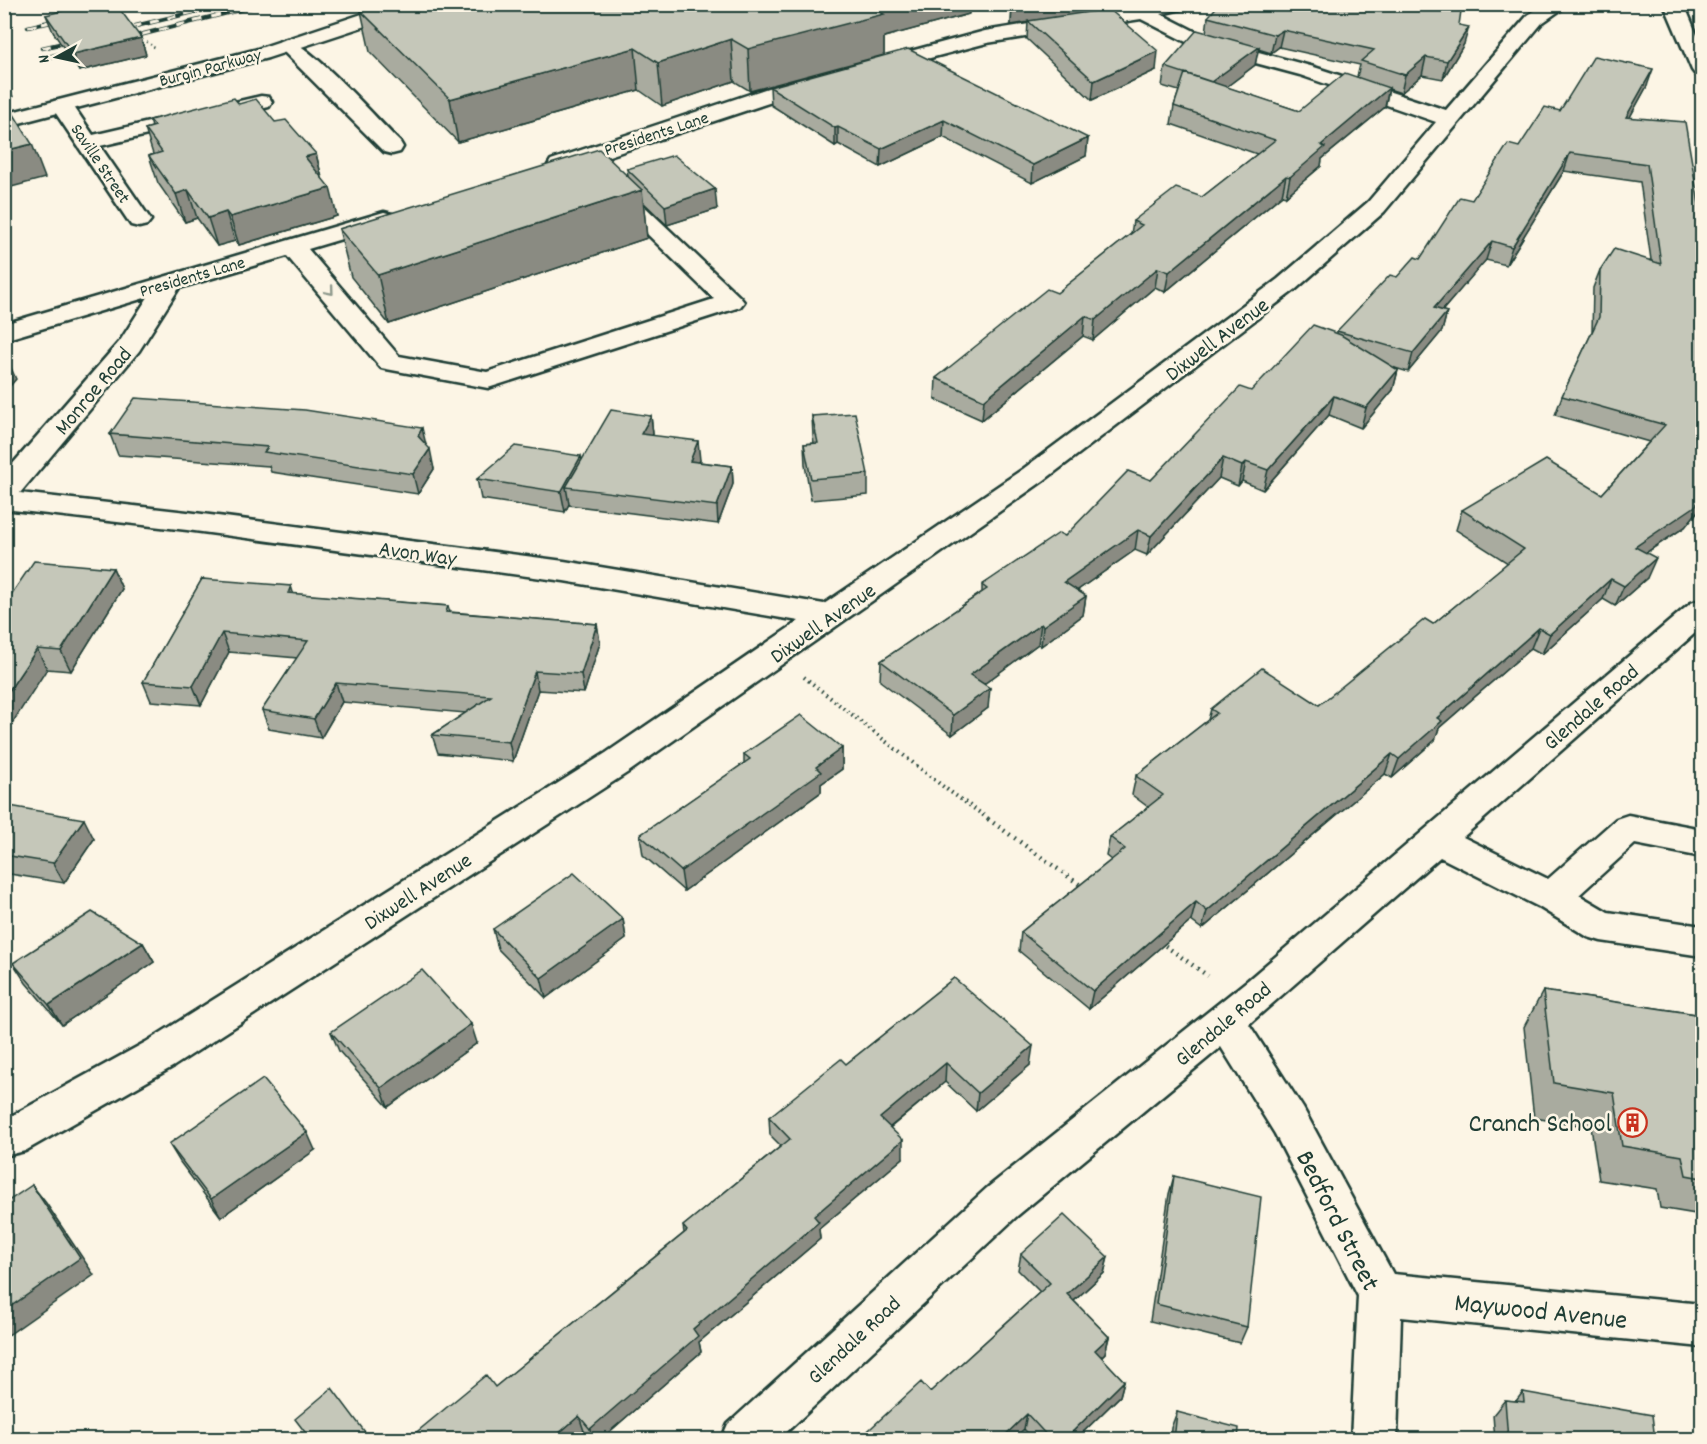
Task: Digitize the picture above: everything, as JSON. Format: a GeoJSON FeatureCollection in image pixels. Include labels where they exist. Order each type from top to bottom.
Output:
{"type":"FeatureCollection","features":[{"type":"Feature","properties":{"kind":"street","name":"Burgin Parkway"},"geometry":{"type":"LineString","coordinates":[[4,121],[287,45],[413,4]]}},
{"type":"Feature","properties":{"kind":"street"},"geometry":{"type":"LineString","coordinates":[[854,72],[985,37],[1144,13],[1178,4]]}},
{"type":"Feature","properties":{"kind":"street","name":"Dixwell Avenue"},"geometry":{"type":"LineString","coordinates":[[4,1138],[11,1137],[160,1054],[618,762],[1033,475],[1287,284],[1376,207],[1535,19],[1560,4]]}},
{"type":"Feature","properties":{"kind":"street"},"geometry":{"type":"LineString","coordinates":[[1677,12],[1702,20]]}},
{"type":"Feature","properties":{"kind":"street"},"geometry":{"type":"LineString","coordinates":[[1677,12],[1702,70]]}},
{"type":"Feature","properties":{"kind":"street"},"geometry":{"type":"LineString","coordinates":[[1144,13],[1203,43],[1329,78],[1450,119]]}},
{"type":"Feature","properties":{"kind":"street"},"geometry":{"type":"LineString","coordinates":[[287,45],[305,59],[392,147]]}},
{"type":"Feature","properties":{"kind":"street","name":"Presidents Lane"},"geometry":{"type":"LineString","coordinates":[[536,172],[776,93],[832,78]]}},
{"type":"Feature","properties":{"kind":"street"},"geometry":{"type":"LineString","coordinates":[[87,143],[261,102]]}},
{"type":"Feature","properties":{"kind":"street","name":"Saville Street"},"geometry":{"type":"LineString","coordinates":[[62,106],[139,220]]}},
{"type":"Feature","properties":{"kind":"street"},"geometry":{"type":"LineString","coordinates":[[292,246],[390,362],[488,380],[731,302],[580,158]]}},
{"type":"Feature","properties":{"kind":"street","name":"Presidents Lane"},"geometry":{"type":"LineString","coordinates":[[4,332],[403,214]]}},
{"type":"Feature","properties":{"kind":"street","name":"Monroe Road"},"geometry":{"type":"LineString","coordinates":[[4,493],[130,345],[171,282]]}},
{"type":"Feature","properties":{"kind":"street","name":"Avon Way"},"geometry":{"type":"LineString","coordinates":[[4,500],[199,522],[552,569],[830,616]]}},
{"type":"Feature","properties":{"kind":"street","name":"Glendale Road"},"geometry":{"type":"LineString","coordinates":[[744,1440],[1002,1202],[1226,1021],[1702,610]]}},
{"type":"Feature","properties":{"kind":"street"},"geometry":{"type":"LineString","coordinates":[[1552,897],[1628,829],[1702,843]]}},
{"type":"Feature","properties":{"kind":"street"},"geometry":{"type":"LineString","coordinates":[[1436,839],[1552,897],[1601,926],[1702,941]]}},
{"type":"Feature","properties":{"kind":"street","name":"Bedford Street"},"geometry":{"type":"LineString","coordinates":[[1226,1021],[1289,1121],[1380,1294],[1374,1440]]}},
{"type":"Feature","properties":{"kind":"street","name":"Maywood Avenue"},"geometry":{"type":"LineString","coordinates":[[1380,1294],[1702,1326]]}},
{"type":"Feature","properties":{"kind":"path"},"geometry":{"type":"LineString","coordinates":[[774,654],[945,788],[1084,887]]}},
{"type":"Feature","properties":{"kind":"path"},"geometry":{"type":"LineString","coordinates":[[1151,935],[1208,976]]}},
{"type":"Feature","properties":{"kind":"building"},"geometry":{"type":"Polygon","coordinates":[[[88,4],[116,4],[141,38],[73,54],[46,15],[88,4]]]}},
{"type":"Feature","properties":{"kind":"building"},"geometry":{"type":"Polygon","coordinates":[[[386,4],[864,4],[884,14],[748,49],[731,39],[658,63],[635,48],[450,99],[361,11],[386,4]]]}},
{"type":"Feature","properties":{"kind":"building"},"geometry":{"type":"Polygon","coordinates":[[[1219,4],[1415,4],[1412,8],[1421,4],[1462,4],[1459,25],[1469,27],[1447,61],[1426,57],[1405,75],[1361,61],[1374,50],[1283,30],[1275,35],[1208,17],[1219,4]]]}},
{"type":"Feature","properties":{"kind":"building"},"geometry":{"type":"Polygon","coordinates":[[[1109,9],[1158,51],[1094,81],[1028,21],[1109,9]]]}},
{"type":"Feature","properties":{"kind":"building"},"geometry":{"type":"Polygon","coordinates":[[[1197,30],[1259,47],[1211,82],[1165,67],[1197,30]]]}},
{"type":"Feature","properties":{"kind":"building"},"geometry":{"type":"Polygon","coordinates":[[[908,49],[1088,138],[1033,165],[944,120],[881,149],[838,127],[835,128],[770,87],[908,49]]]}},
{"type":"Feature","properties":{"kind":"building"},"geometry":{"type":"Polygon","coordinates":[[[1594,56],[1653,69],[1626,117],[1685,122],[1702,222],[1702,498],[1694,507],[1635,547],[1656,558],[1624,586],[1611,579],[1550,634],[1539,628],[1437,718],[1442,721],[1399,759],[1392,754],[1207,911],[1196,902],[1093,991],[1021,932],[1125,849],[1110,837],[1163,795],[1136,776],[1217,713],[1211,709],[1262,668],[1319,705],[1425,619],[1433,624],[1524,549],[1462,510],[1546,460],[1602,494],[1665,425],[1562,396],[1599,317],[1600,270],[1614,249],[1661,264],[1647,164],[1570,153],[1512,247],[1492,241],[1434,308],[1447,312],[1413,353],[1337,331],[1390,275],[1397,277],[1415,257],[1420,259],[1460,197],[1472,200],[1508,144],[1519,147],[1545,107],[1560,111],[1594,56]]]}},
{"type":"Feature","properties":{"kind":"building"},"geometry":{"type":"Polygon","coordinates":[[[1185,73],[1299,111],[1345,73],[1389,88],[1321,145],[1325,147],[1290,177],[1286,176],[1169,272],[1158,268],[1095,320],[1085,316],[984,400],[936,378],[1047,289],[1057,293],[1142,225],[1133,221],[1176,188],[1202,197],[1275,140],[1174,106],[1185,73]]]}},
{"type":"Feature","properties":{"kind":"building"},"geometry":{"type":"Polygon","coordinates":[[[4,98],[32,144],[4,151],[4,98]]]}},
{"type":"Feature","properties":{"kind":"building"},"geometry":{"type":"Polygon","coordinates":[[[234,98],[239,104],[256,99],[275,122],[286,120],[316,154],[305,157],[330,188],[230,217],[226,212],[208,218],[188,190],[176,194],[149,156],[162,152],[145,129],[155,126],[150,120],[234,98]]]}},
{"type":"Feature","properties":{"kind":"building"},"geometry":{"type":"Polygon","coordinates":[[[599,149],[642,190],[378,275],[339,229],[599,149]]]}},
{"type":"Feature","properties":{"kind":"building"},"geometry":{"type":"Polygon","coordinates":[[[674,155],[715,189],[665,206],[627,169],[674,155]]]}},
{"type":"Feature","properties":{"kind":"building"},"geometry":{"type":"Polygon","coordinates":[[[1313,325],[1341,335],[1398,370],[1366,408],[1334,396],[1268,470],[1246,462],[1242,466],[1223,458],[1151,536],[1138,530],[1064,582],[1086,596],[1043,626],[1041,624],[970,675],[990,688],[953,715],[881,661],[987,589],[982,585],[1059,533],[1065,536],[1128,471],[1151,480],[1240,387],[1251,391],[1313,325]]]}},
{"type":"Feature","properties":{"kind":"building"},"geometry":{"type":"Polygon","coordinates":[[[135,398],[305,410],[422,428],[418,436],[430,449],[413,474],[264,452],[268,447],[110,434],[135,398]]]}},
{"type":"Feature","properties":{"kind":"building"},"geometry":{"type":"Polygon","coordinates":[[[611,410],[651,416],[641,434],[698,441],[690,461],[732,466],[717,506],[566,487],[611,410]]]}},
{"type":"Feature","properties":{"kind":"building"},"geometry":{"type":"Polygon","coordinates":[[[855,413],[868,474],[811,479],[804,444],[818,443],[812,416],[855,413]]]}},
{"type":"Feature","properties":{"kind":"building"},"geometry":{"type":"Polygon","coordinates":[[[515,446],[581,456],[561,492],[477,479],[515,446]]]}},
{"type":"Feature","properties":{"kind":"building"},"geometry":{"type":"Polygon","coordinates":[[[34,561],[113,568],[61,651],[37,649],[4,698],[4,605],[34,561]]]}},
{"type":"Feature","properties":{"kind":"building"},"geometry":{"type":"Polygon","coordinates":[[[202,579],[291,586],[288,593],[448,606],[446,612],[597,624],[581,674],[535,671],[509,742],[432,735],[491,696],[336,683],[314,719],[262,710],[308,641],[222,633],[193,686],[143,682],[202,579]]]}},
{"type":"Feature","properties":{"kind":"building"},"geometry":{"type":"Polygon","coordinates":[[[801,715],[842,748],[816,767],[821,772],[681,871],[640,835],[750,759],[744,754],[801,715]]]}},
{"type":"Feature","properties":{"kind":"building"},"geometry":{"type":"Polygon","coordinates":[[[4,805],[84,819],[53,863],[4,855],[4,805]]]}},
{"type":"Feature","properties":{"kind":"building"},"geometry":{"type":"Polygon","coordinates":[[[574,873],[623,919],[541,978],[493,929],[574,873]]]}},
{"type":"Feature","properties":{"kind":"building"},"geometry":{"type":"Polygon","coordinates":[[[92,912],[143,943],[49,1005],[13,963],[92,912]]]}},
{"type":"Feature","properties":{"kind":"building"},"geometry":{"type":"Polygon","coordinates":[[[422,970],[471,1024],[381,1088],[331,1032],[422,970]]]}},
{"type":"Feature","properties":{"kind":"building"},"geometry":{"type":"Polygon","coordinates":[[[954,978],[1033,1046],[978,1093],[946,1063],[880,1118],[903,1140],[814,1216],[819,1222],[693,1329],[698,1336],[590,1429],[579,1416],[551,1440],[407,1440],[486,1375],[495,1387],[687,1231],[683,1226],[790,1139],[769,1117],[841,1059],[846,1064],[954,978]]]}},
{"type":"Feature","properties":{"kind":"building"},"geometry":{"type":"Polygon","coordinates":[[[1543,991],[1702,1015],[1702,1178],[1686,1175],[1682,1156],[1622,1146],[1614,1093],[1554,1083],[1543,991]]]}},
{"type":"Feature","properties":{"kind":"building"},"geometry":{"type":"Polygon","coordinates":[[[263,1079],[307,1132],[211,1199],[169,1144],[263,1079]]]}},
{"type":"Feature","properties":{"kind":"building"},"geometry":{"type":"Polygon","coordinates":[[[1174,1176],[1261,1197],[1247,1327],[1156,1304],[1174,1176]]]}},
{"type":"Feature","properties":{"kind":"building"},"geometry":{"type":"Polygon","coordinates":[[[32,1185],[80,1258],[4,1311],[4,1204],[32,1185]]]}},
{"type":"Feature","properties":{"kind":"building"},"geometry":{"type":"Polygon","coordinates":[[[1064,1215],[1108,1257],[1067,1294],[1109,1337],[1095,1350],[1124,1381],[1064,1440],[1051,1440],[1027,1414],[1000,1440],[858,1440],[921,1382],[930,1392],[1050,1283],[1021,1254],[1064,1215]]]}},
{"type":"Feature","properties":{"kind":"building"},"geometry":{"type":"Polygon","coordinates":[[[332,1388],[371,1440],[311,1440],[295,1419],[332,1388]]]}},
{"type":"Feature","properties":{"kind":"building"},"geometry":{"type":"Polygon","coordinates":[[[1523,1392],[1652,1415],[1655,1440],[1508,1440],[1505,1400],[1524,1402],[1523,1392]]]}},
{"type":"Feature","properties":{"kind":"building"},"geometry":{"type":"Polygon","coordinates":[[[1177,1412],[1239,1428],[1238,1440],[1174,1440],[1177,1412]]]}},
{"type":"Feature","properties":{"kind":"railway"},"geometry":{"type":"LineString","coordinates":[[103,13],[147,4]]}},
{"type":"Feature","properties":{"kind":"railway"},"geometry":{"type":"LineString","coordinates":[[124,39],[263,4]]}},
{"type":"Feature","properties":{"kind":"railway"},"geometry":{"type":"LineString","coordinates":[[115,31],[206,9]]}},
{"type":"Feature","properties":{"kind":"railway"},"geometry":{"type":"LineString","coordinates":[[42,24],[64,19]]}},
{"type":"Feature","properties":{"kind":"railway"},"geometry":{"type":"LineString","coordinates":[[28,27],[49,22]]}},
{"type":"Feature","properties":{"kind":"railway"},"geometry":{"type":"LineString","coordinates":[[42,48],[77,40]]}},
{"type":"Feature","properties":{"kind":"railway"},"geometry":{"type":"LineString","coordinates":[[48,57],[83,49]]}},
{"type":"Feature","properties":{"kind":"place","name":"Cranch School"},"geometry":{"type":"Point","coordinates":[1633,1122]}}]}
